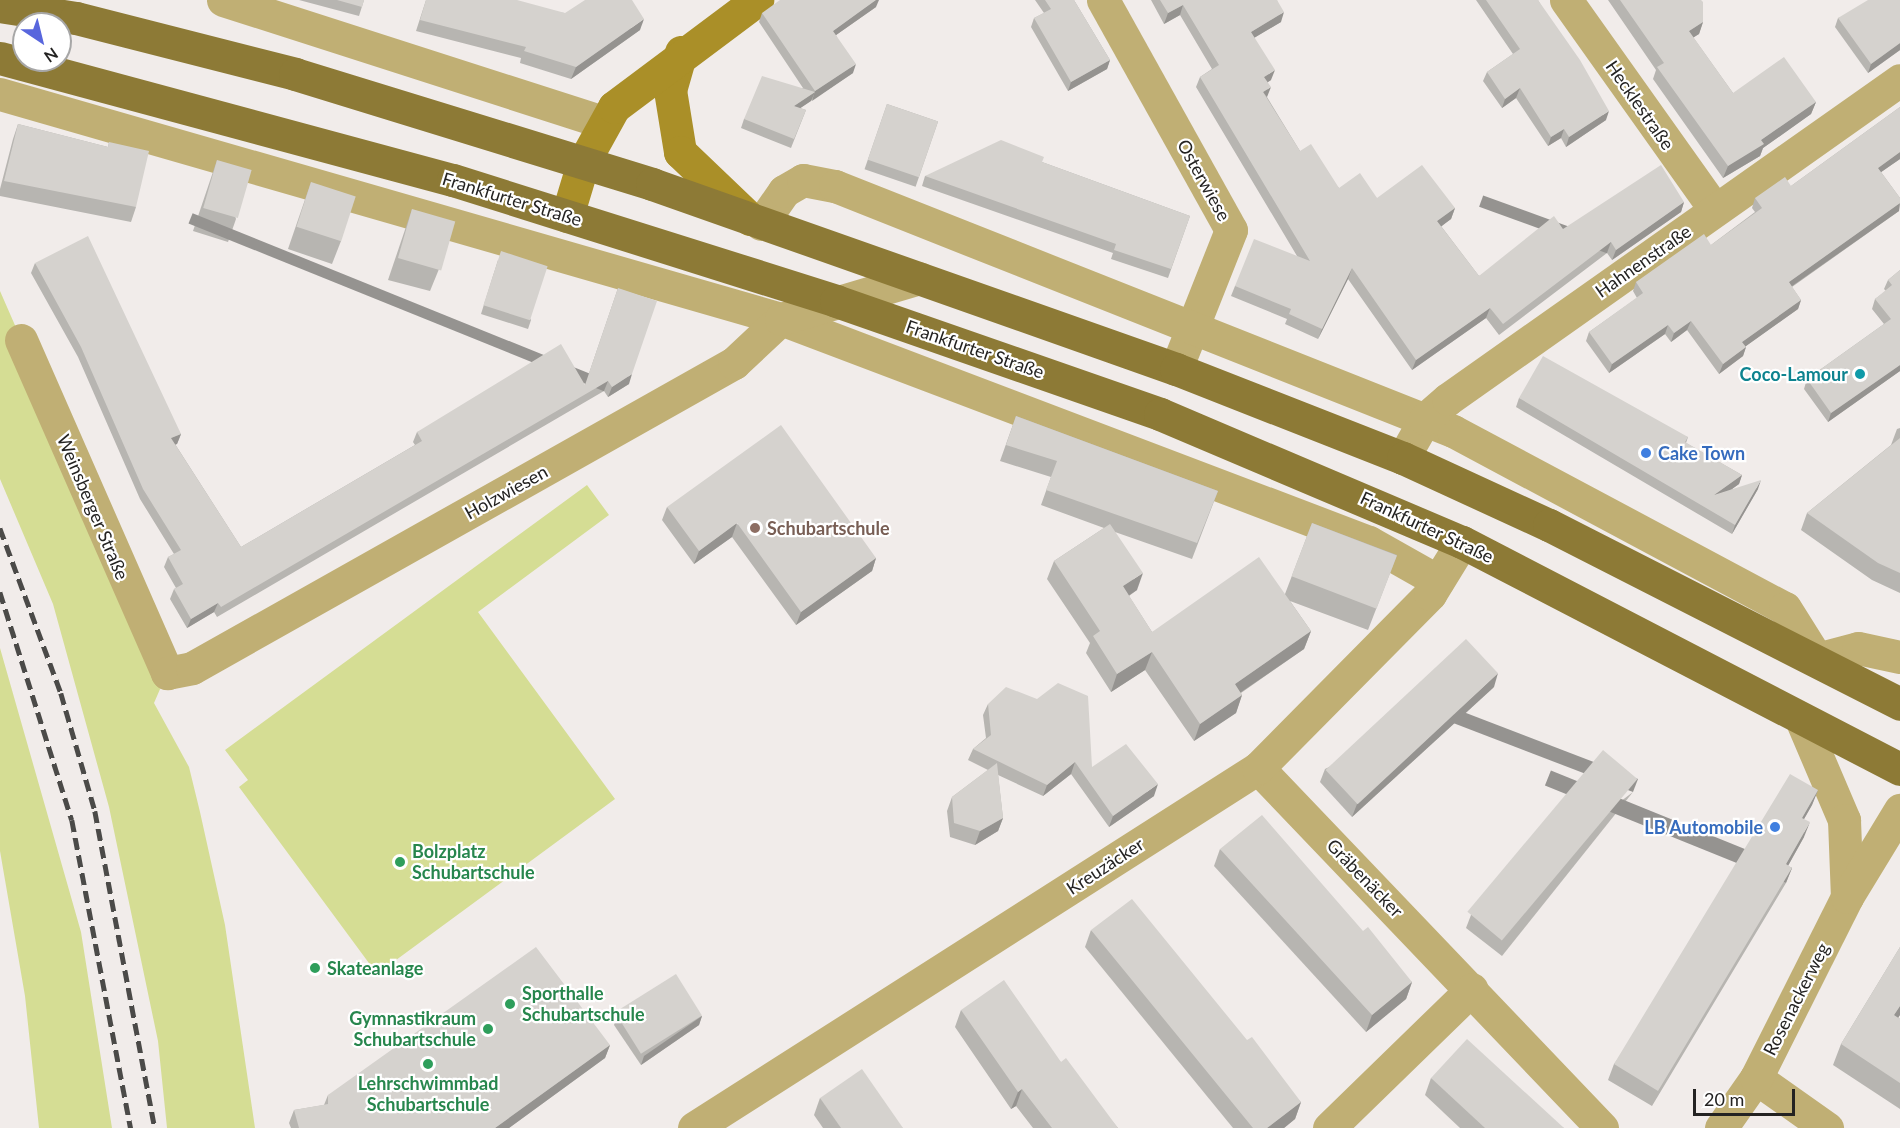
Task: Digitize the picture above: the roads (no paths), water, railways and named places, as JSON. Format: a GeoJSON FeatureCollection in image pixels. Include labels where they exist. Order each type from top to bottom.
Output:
{"type":"FeatureCollection","features":[{"type":"Feature","properties":{"kind":"main road"},"geometry":{"type":"LineString","coordinates":[[567,216],[583,163],[603,122],[629,92],[681,52],[757,0]]}},
{"type":"Feature","properties":{"kind":"main road"},"geometry":{"type":"LineString","coordinates":[[0,6],[76,18],[295,74],[583,163],[1176,369],[1403,458],[1817,659],[1900,704]]}},
{"type":"Feature","properties":{"kind":"main road"},"geometry":{"type":"LineString","coordinates":[[681,52],[670,90],[680,152],[755,222]]}},
{"type":"Feature","properties":{"kind":"main road","name":"Frankfurter Straße"},"geometry":{"type":"LineString","coordinates":[[0,58],[567,216],[836,301],[1160,414],[1462,542],[1801,719],[1900,768]]}},
{"type":"Feature","properties":{"kind":"street"},"geometry":{"type":"LineString","coordinates":[[223,0],[603,122]]}},
{"type":"Feature","properties":{"kind":"street","name":"Osterwiese"},"geometry":{"type":"LineString","coordinates":[[1103,0],[1231,230],[1176,369]]}},
{"type":"Feature","properties":{"kind":"street","name":"Hecklestraße"},"geometry":{"type":"LineString","coordinates":[[1566,0],[1715,210]]}},
{"type":"Feature","properties":{"kind":"street","name":"Hahnenstraße"},"geometry":{"type":"LineString","coordinates":[[1403,458],[1425,419],[1900,80]]}},
{"type":"Feature","properties":{"kind":"street","name":"Frankfurter Straße"},"geometry":{"type":"LineString","coordinates":[[0,94],[782,319],[1369,542],[1438,581]]}},
{"type":"Feature","properties":{"kind":"street"},"geometry":{"type":"LineString","coordinates":[[755,222],[784,191],[803,180],[835,186],[1194,324],[1425,419],[1785,608],[1817,659],[1858,648],[1900,657]]}},
{"type":"Feature","properties":{"kind":"street","name":"Holzwiesen"},"geometry":{"type":"LineString","coordinates":[[167,673],[192,668],[735,363],[782,319],[919,278]]}},
{"type":"Feature","properties":{"kind":"street","name":"Weinsberger Straße"},"geometry":{"type":"LineString","coordinates":[[21,340],[167,673]]}},
{"type":"Feature","properties":{"kind":"street","name":"Kreuzäcker"},"geometry":{"type":"LineString","coordinates":[[694,1128],[1258,768],[1438,581],[1462,542]]}},
{"type":"Feature","properties":{"kind":"street","name":"Rosenackerweg"},"geometry":{"type":"LineString","coordinates":[[1801,719],[1844,820],[1847,897]]}},
{"type":"Feature","properties":{"kind":"street","name":"Gräbenäcker"},"geometry":{"type":"LineString","coordinates":[[1258,768],[1472,989],[1602,1128]]}},
{"type":"Feature","properties":{"kind":"street","name":"Rosenackerweg"},"geometry":{"type":"LineString","coordinates":[[1720,1128],[1756,1078],[1847,897],[1900,810]]}},
{"type":"Feature","properties":{"kind":"street"},"geometry":{"type":"LineString","coordinates":[[1329,1128],[1472,989]]}},
{"type":"Feature","properties":{"kind":"street"},"geometry":{"type":"LineString","coordinates":[[1756,1078],[1827,1128]]}},
{"type":"Feature","properties":{"kind":"railway"},"geometry":{"type":"LineString","coordinates":[[0,528],[61,693],[95,811],[155,1128]]}},
{"type":"Feature","properties":{"kind":"railway"},"geometry":{"type":"LineString","coordinates":[[0,592],[72,820],[131,1128]]}},
{"type":"Feature","properties":{"kind":"place","name":"Coco-Lamour"},"geometry":{"type":"Point","coordinates":[1860,374]}},
{"type":"Feature","properties":{"kind":"place","name":"Cake Town"},"geometry":{"type":"Point","coordinates":[1646,453]}},
{"type":"Feature","properties":{"kind":"place","name":"Schubartschule"},"geometry":{"type":"Point","coordinates":[755,528]}},
{"type":"Feature","properties":{"kind":"place","name":"LB Automobile"},"geometry":{"type":"Point","coordinates":[1775,827]}},
{"type":"Feature","properties":{"kind":"place","name":"Bolzplatz Schubartschule"},"geometry":{"type":"Point","coordinates":[400,862]}},
{"type":"Feature","properties":{"kind":"place","name":"Skateanlage"},"geometry":{"type":"Point","coordinates":[315,968]}},
{"type":"Feature","properties":{"kind":"place","name":"Sporthalle Schubartschule"},"geometry":{"type":"Point","coordinates":[510,1004]}},
{"type":"Feature","properties":{"kind":"place","name":"Gymnastikraum Schubartschule"},"geometry":{"type":"Point","coordinates":[488,1029]}},
{"type":"Feature","properties":{"kind":"place","name":"Lehrschwimmbad Schubartschule"},"geometry":{"type":"Point","coordinates":[428,1064]}}]}
